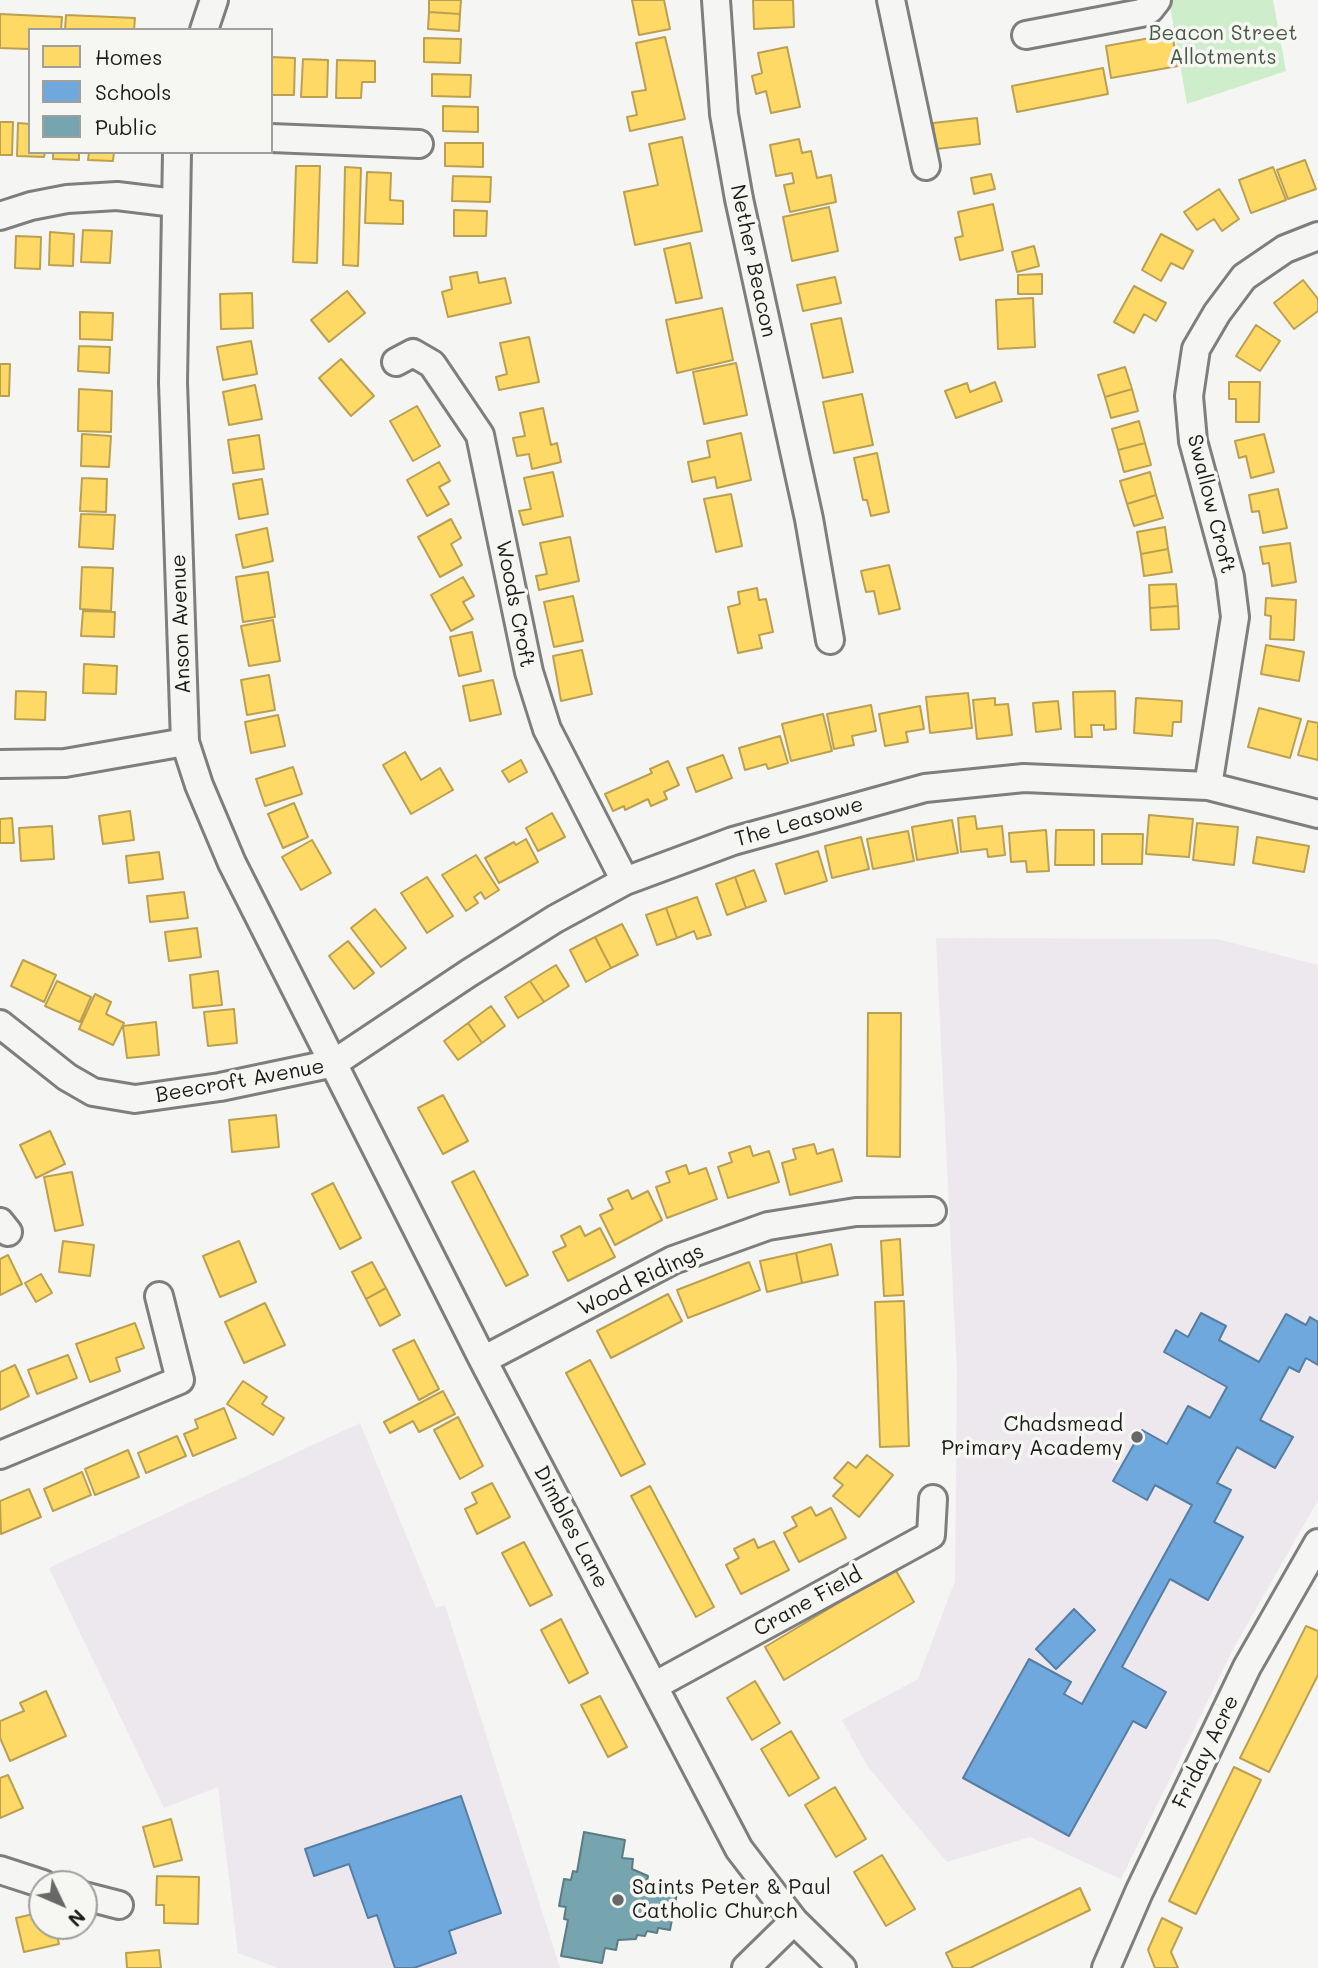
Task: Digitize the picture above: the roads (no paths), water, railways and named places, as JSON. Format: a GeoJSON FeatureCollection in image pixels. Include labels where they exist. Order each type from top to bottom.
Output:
{"type":"FeatureCollection","features":[{"type":"Feature","properties":{"kind":"street"},"geometry":{"type":"LineString","coordinates":[[205,28],[214,0]]}},
{"type":"Feature","properties":{"kind":"street","name":"Nether Beacon"},"geometry":{"type":"LineString","coordinates":[[716,0],[724,114],[739,199],[812,518],[830,640]]}},
{"type":"Feature","properties":{"kind":"street"},"geometry":{"type":"LineString","coordinates":[[891,0],[926,166]]}},
{"type":"Feature","properties":{"kind":"street"},"geometry":{"type":"LineString","coordinates":[[1026,36],[1141,13],[1150,9],[1157,0]]}},
{"type":"Feature","properties":{"kind":"street"},"geometry":{"type":"LineString","coordinates":[[273,138],[419,144]]}},
{"type":"Feature","properties":{"kind":"street","name":"Anson Avenue"},"geometry":{"type":"LineString","coordinates":[[177,154],[173,383],[185,742],[199,785],[232,863],[334,1063]]}},
{"type":"Feature","properties":{"kind":"street"},"geometry":{"type":"LineString","coordinates":[[0,216],[66,199],[117,196],[175,203]]}},
{"type":"Feature","properties":{"kind":"street","name":"Swallow Croft"},"geometry":{"type":"LineString","coordinates":[[1208,786],[1235,617],[1230,577],[1193,442],[1189,396],[1196,349],[1217,313],[1244,277],[1285,249],[1318,236]]}},
{"type":"Feature","properties":{"kind":"street","name":"Woods Croft"},"geometry":{"type":"LineString","coordinates":[[396,362],[413,353],[432,363],[481,435],[529,672],[547,729],[625,881]]}},
{"type":"Feature","properties":{"kind":"street"},"geometry":{"type":"LineString","coordinates":[[0,764],[65,762],[185,742]]}},
{"type":"Feature","properties":{"kind":"street","name":"The Leasowe"},"geometry":{"type":"LineString","coordinates":[[334,1063],[480,966],[625,881],[733,841],[925,788],[1024,778],[1208,786],[1318,814]]}},
{"type":"Feature","properties":{"kind":"street","name":"Beecroft Avenue"},"geometry":{"type":"LineString","coordinates":[[0,1024],[67,1077],[93,1092],[135,1099],[220,1087],[334,1063]]}},
{"type":"Feature","properties":{"kind":"street","name":"Dimbles Lane"},"geometry":{"type":"LineString","coordinates":[[334,1063],[483,1360],[739,1849],[794,1921],[842,1968]]}},
{"type":"Feature","properties":{"kind":"street","name":"Wood Ridings"},"geometry":{"type":"LineString","coordinates":[[483,1360],[673,1260],[768,1226],[856,1212],[932,1210]]}},
{"type":"Feature","properties":{"kind":"street"},"geometry":{"type":"LineString","coordinates":[[0,1455],[180,1380],[159,1296]]}},
{"type":"Feature","properties":{"kind":"street","name":"Crane Field"},"geometry":{"type":"LineString","coordinates":[[654,1686],[931,1535],[933,1499]]}},
{"type":"Feature","properties":{"kind":"street","name":"Friday Acre"},"geometry":{"type":"LineString","coordinates":[[1106,1968],[1139,1892],[1247,1667],[1318,1543]]}},
{"type":"Feature","properties":{"kind":"street"},"geometry":{"type":"LineString","coordinates":[[0,1870],[28,1879]]}},
{"type":"Feature","properties":{"kind":"street"},"geometry":{"type":"LineString","coordinates":[[98,1900],[119,1905]]}},
{"type":"Feature","properties":{"kind":"street"},"geometry":{"type":"LineString","coordinates":[[746,1968],[794,1921]]}},
{"type":"Feature","properties":{"kind":"place","name":"Chadsmead Primary Academy"},"geometry":{"type":"Point","coordinates":[1137,1437]}},
{"type":"Feature","properties":{"kind":"place","name":"Saints Peter & Paul Catholic Church"},"geometry":{"type":"Point","coordinates":[618,1900]}},
{"type":"Feature","properties":{"kind":"park label","name":"Beacon Street Allotments"},"geometry":{"type":"Point","coordinates":[1223,46]}}]}
